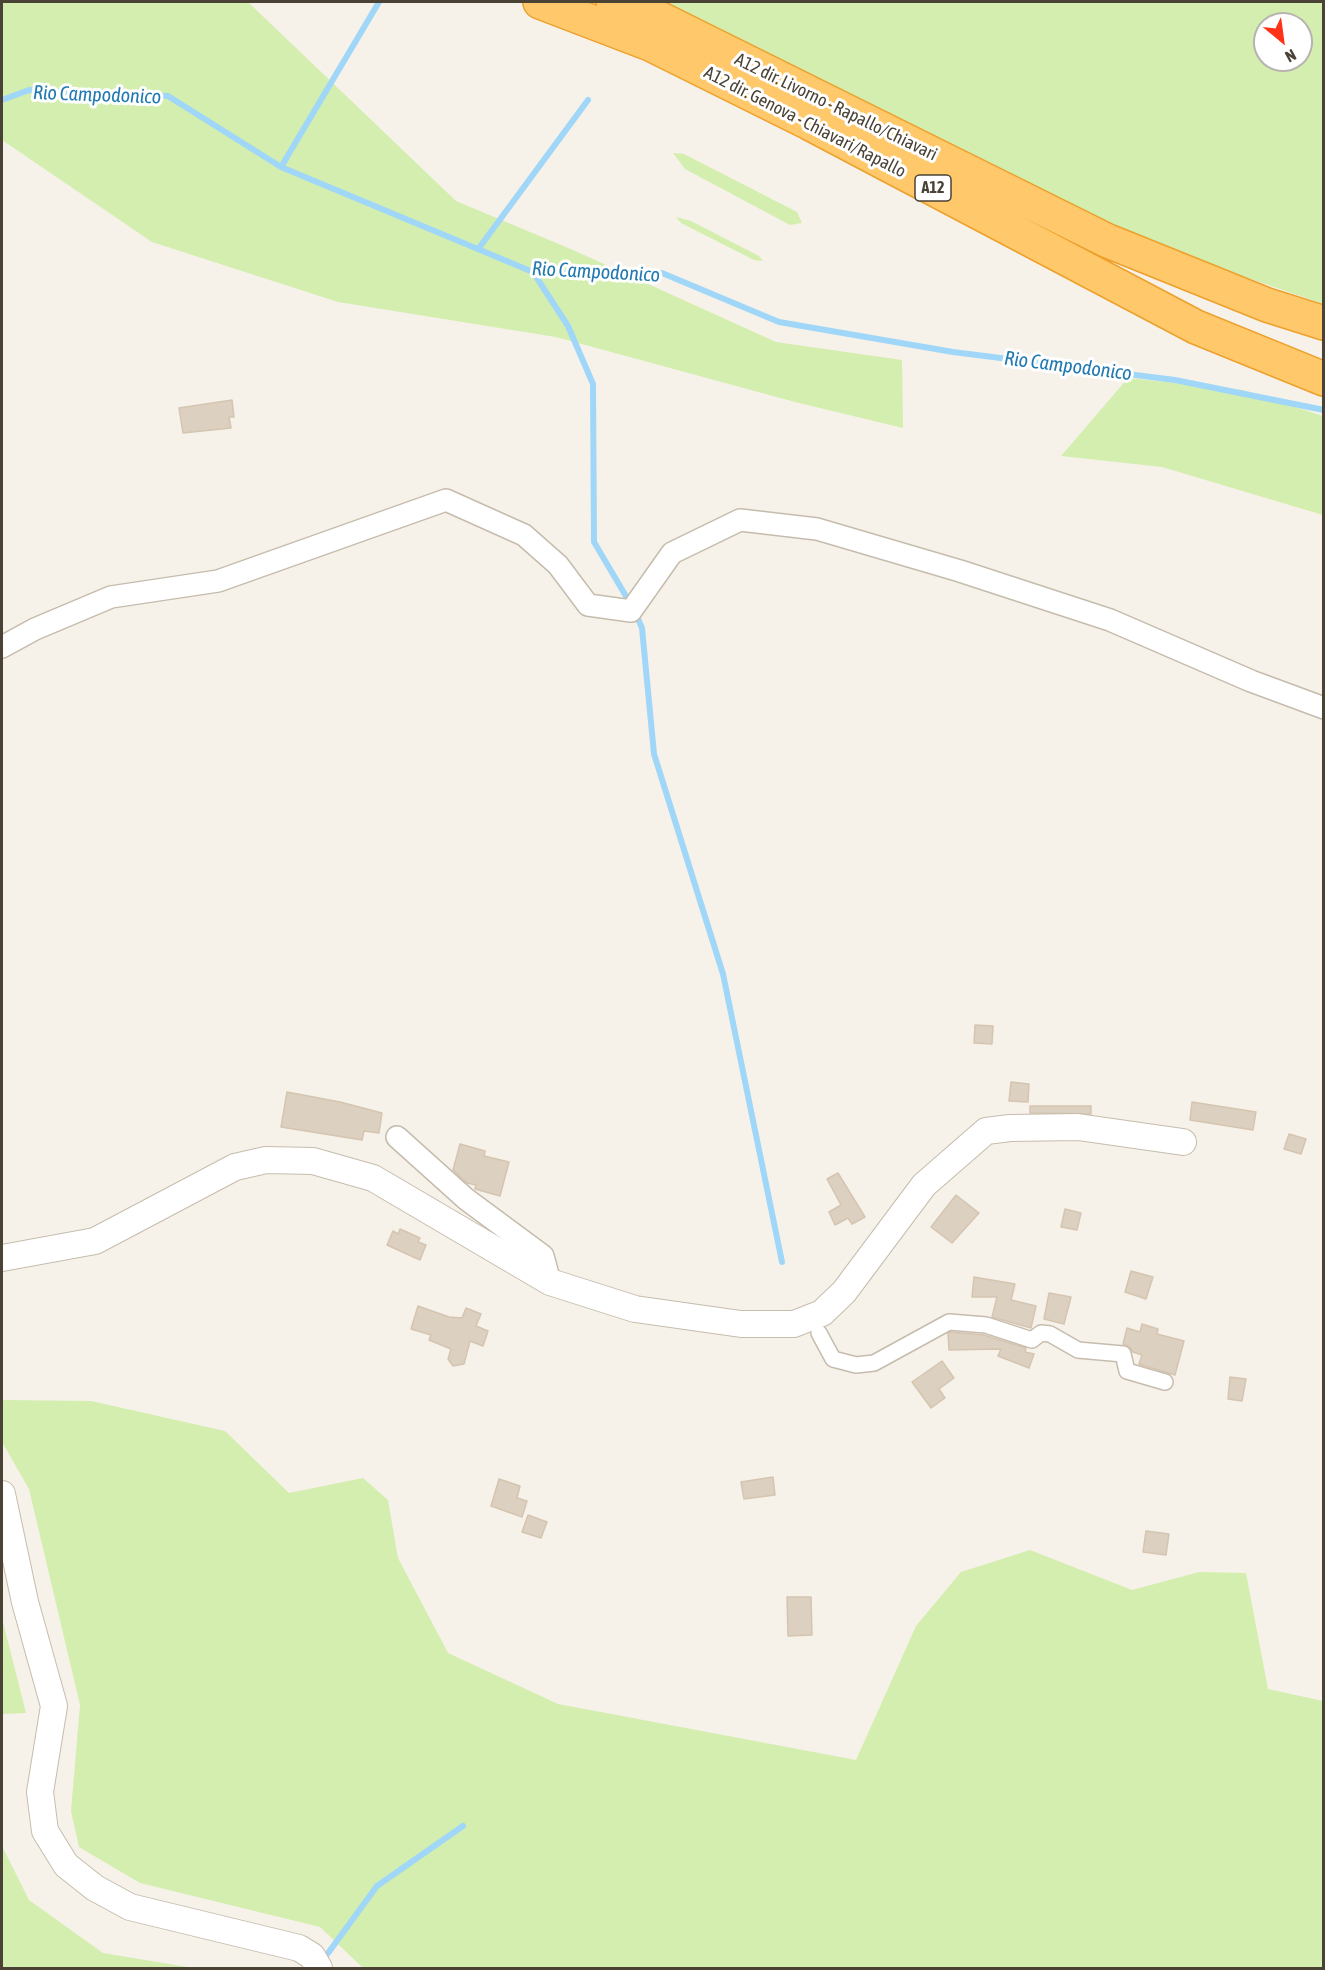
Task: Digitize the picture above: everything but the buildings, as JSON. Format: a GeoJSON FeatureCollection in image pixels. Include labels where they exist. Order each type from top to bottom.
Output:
{"type":"FeatureCollection","features":[{"type":"Feature","properties":{"kind":"highway","name":"A12 dir. Genova - Chiavari/Rapallo"},"geometry":{"type":"LineString","coordinates":[[540,2],[650,44],[820,129],[1196,327],[1323,379]]}},
{"type":"Feature","properties":{"kind":"highway","name":"A12 dir. Livorno - Rapallo/Chiavari"},"geometry":{"type":"LineString","coordinates":[[613,2],[661,19],[1108,241],[1267,305],[1323,323]]}},
{"type":"Feature","properties":{"kind":"street"},"geometry":{"type":"LineString","coordinates":[[2,648],[34,629],[111,597],[218,581],[446,500],[524,535],[558,565],[588,605],[630,611],[672,553],[741,520],[817,530],[960,571],[1110,620],[1251,681],[1323,708]]}},
{"type":"Feature","properties":{"kind":"street"},"geometry":{"type":"LineString","coordinates":[[2,1258],[95,1241],[235,1167],[266,1160],[313,1161],[373,1178],[550,1282],[635,1309],[741,1324],[794,1324],[822,1313],[844,1292],[924,1185],[986,1131],[1010,1128],[1078,1127],[1183,1142]]}},
{"type":"Feature","properties":{"kind":"street"},"geometry":{"type":"LineString","coordinates":[[397,1137],[466,1198],[543,1256],[550,1282]]}},
{"type":"Feature","properties":{"kind":"street"},"geometry":{"type":"LineString","coordinates":[[819,1333],[833,1359],[856,1365],[874,1363],[949,1322],[986,1324],[1032,1340],[1041,1333],[1050,1334],[1078,1350],[1123,1354],[1127,1371],[1166,1382]]}},
{"type":"Feature","properties":{"kind":"street"},"geometry":{"type":"LineString","coordinates":[[2,1494],[25,1602],[54,1706],[40,1792],[45,1832],[66,1864],[94,1888],[130,1906],[299,1948],[312,1956],[319,1968]]}},
{"type":"Feature","properties":{"kind":"green space"},"geometry":{"type":"Polygon","coordinates":[[[2,2],[248,2],[456,201],[573,250],[776,342],[902,360],[903,428],[795,402],[556,337],[338,302],[152,242],[2,140],[2,2]]]}},
{"type":"Feature","properties":{"kind":"green space"},"geometry":{"type":"Polygon","coordinates":[[[659,2],[1323,2],[1323,304],[1176,253],[959,159],[672,6],[659,2]]]}},
{"type":"Feature","properties":{"kind":"green space"},"geometry":{"type":"Polygon","coordinates":[[[673,153],[684,154],[797,212],[802,223],[790,225],[685,169],[673,153]]]}},
{"type":"Feature","properties":{"kind":"green space"},"geometry":{"type":"Polygon","coordinates":[[[676,217],[691,221],[759,256],[763,261],[754,260],[681,223],[676,217]]]}},
{"type":"Feature","properties":{"kind":"green space"},"geometry":{"type":"Polygon","coordinates":[[[1128,378],[1243,390],[1323,416],[1323,515],[1162,467],[1061,456],[1128,378]]]}},
{"type":"Feature","properties":{"kind":"green space"},"geometry":{"type":"Polygon","coordinates":[[[2,1400],[91,1401],[225,1431],[289,1493],[363,1478],[388,1500],[398,1558],[448,1653],[558,1704],[856,1760],[916,1626],[961,1572],[1030,1550],[1132,1590],[1199,1572],[1246,1573],[1268,1689],[1323,1701],[1323,1968],[363,1968],[320,1927],[140,1883],[79,1847],[71,1811],[80,1705],[29,1489],[2,1442],[2,1400]]]}},
{"type":"Feature","properties":{"kind":"green space"},"geometry":{"type":"Polygon","coordinates":[[[2,1618],[26,1713],[2,1714],[2,1618]]]}},
{"type":"Feature","properties":{"kind":"green space"},"geometry":{"type":"Polygon","coordinates":[[[2,1846],[29,1900],[103,1953],[194,1968],[2,1968],[2,1846]]]}},
{"type":"Feature","properties":{"kind":"waterway"},"geometry":{"type":"LineString","coordinates":[[281,167],[379,2]]}},
{"type":"Feature","properties":{"kind":"waterway","name":"Rio Campodonico"},"geometry":{"type":"LineString","coordinates":[[2,100],[29,90],[168,96],[281,167],[533,272],[662,273],[779,322],[953,352],[1175,380],[1324,410]]}},
{"type":"Feature","properties":{"kind":"waterway"},"geometry":{"type":"LineString","coordinates":[[479,248],[588,100]]}},
{"type":"Feature","properties":{"kind":"waterway"},"geometry":{"type":"LineString","coordinates":[[533,272],[568,326],[593,384],[594,542],[630,603]]}},
{"type":"Feature","properties":{"kind":"waterway"},"geometry":{"type":"LineString","coordinates":[[635,612],[642,628],[654,754],[723,974],[782,1262]]}},
{"type":"Feature","properties":{"kind":"waterway"},"geometry":{"type":"LineString","coordinates":[[323,1960],[377,1886],[463,1826]]}}]}
